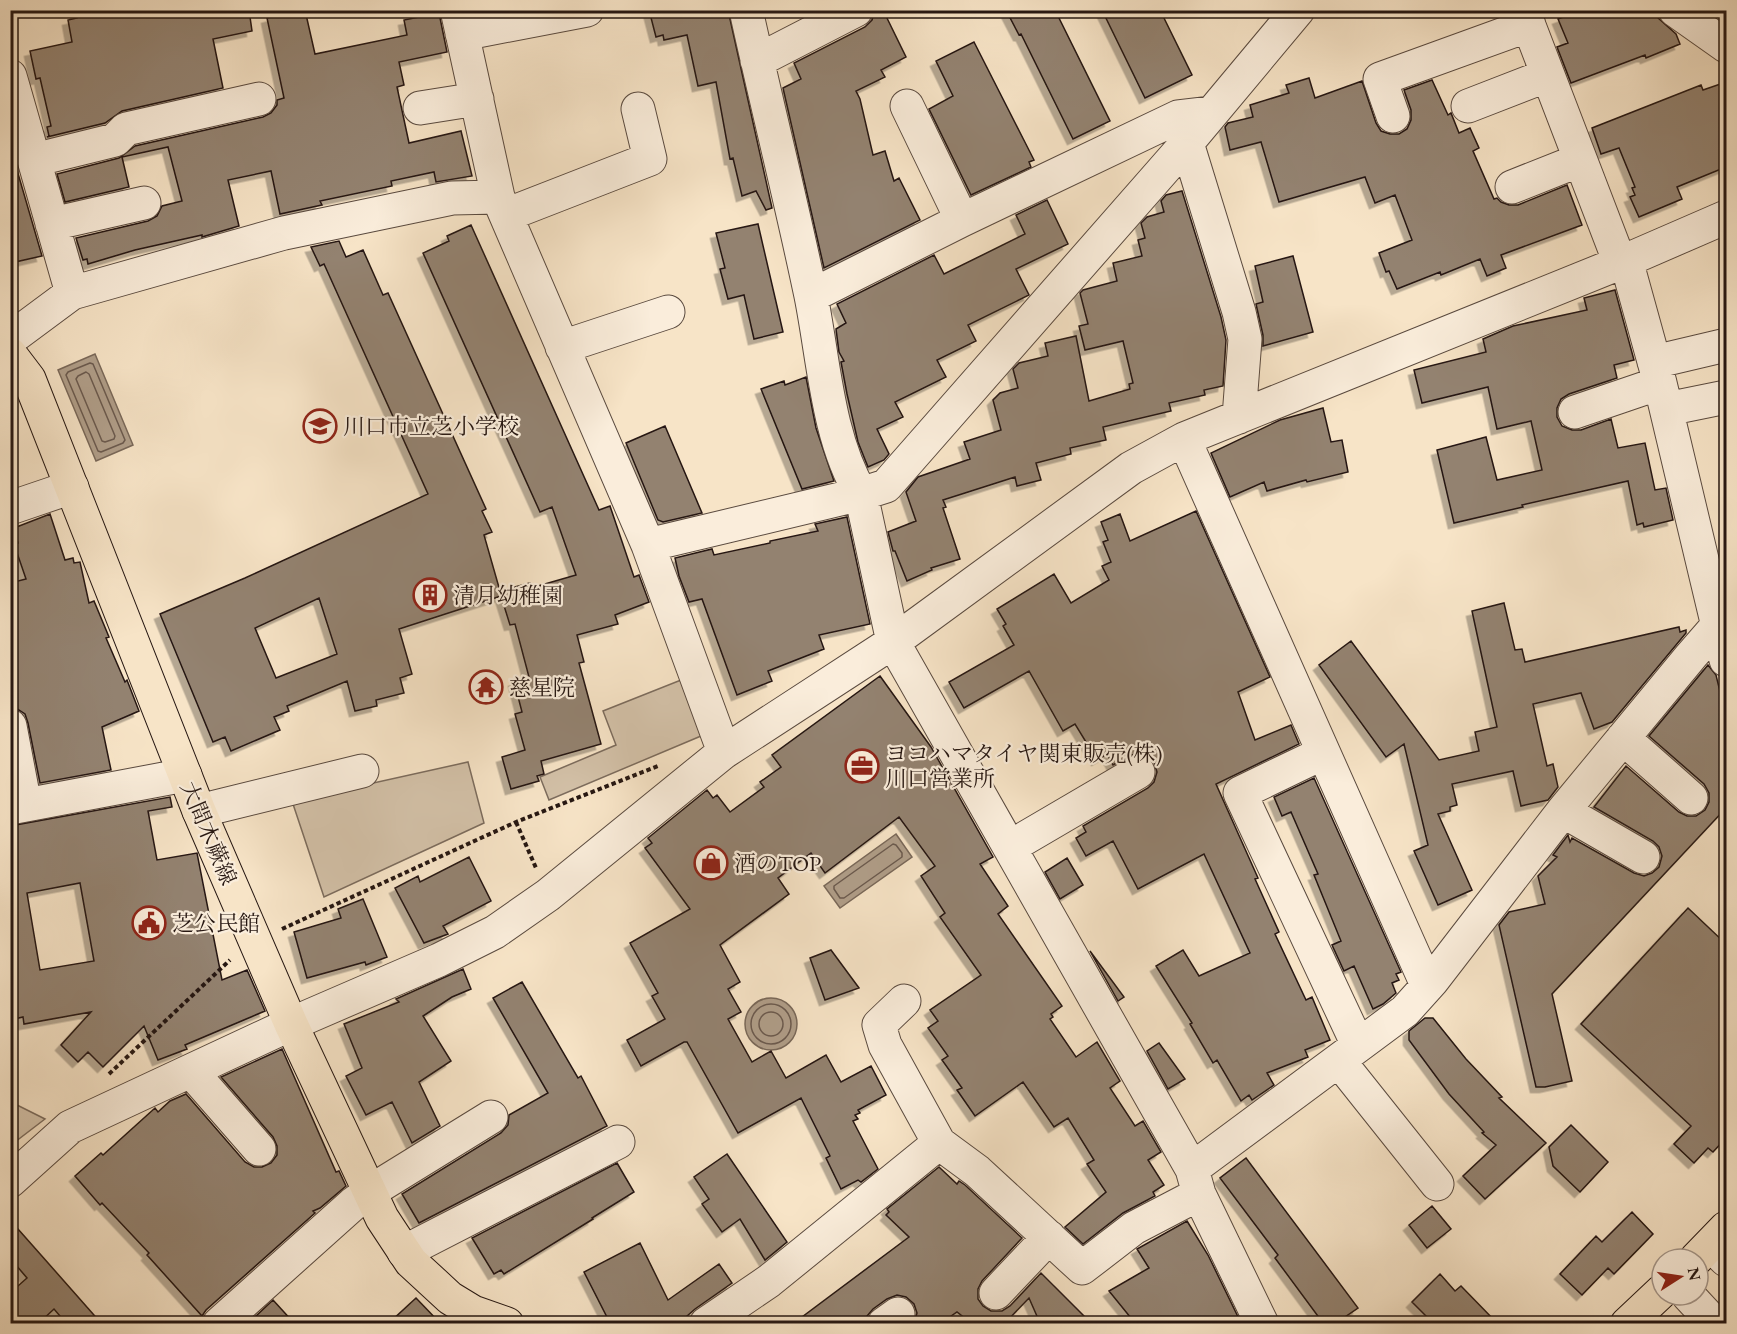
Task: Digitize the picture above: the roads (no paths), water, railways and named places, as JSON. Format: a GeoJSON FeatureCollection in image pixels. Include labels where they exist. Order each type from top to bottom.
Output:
{"type":"FeatureCollection","features":[{"type":"Feature","properties":{"kind":"main road","name":"大間木蕨線"},"geometry":{"type":"LineString","coordinates":[[10,354],[29,379],[199,811],[291,1024],[382,1218],[404,1252],[450,1298],[473,1312],[507,1323]]}},
{"type":"Feature","properties":{"kind":"main road"},"geometry":{"type":"LineString","coordinates":[[1627,1323],[1650,1302]]}},
{"type":"Feature","properties":{"kind":"street"},"geometry":{"type":"LineString","coordinates":[[587,10],[459,22],[502,206],[648,545],[724,752]]}},
{"type":"Feature","properties":{"kind":"street"},"geometry":{"type":"LineString","coordinates":[[746,10],[811,296],[838,441],[849,474],[861,494],[893,642],[1196,1182],[1263,1323]]}},
{"type":"Feature","properties":{"kind":"street"},"geometry":{"type":"LineString","coordinates":[[757,61],[856,10]]}},
{"type":"Feature","properties":{"kind":"street"},"geometry":{"type":"LineString","coordinates":[[648,545],[886,486],[1187,144],[1298,10]]}},
{"type":"Feature","properties":{"kind":"street"},"geometry":{"type":"LineString","coordinates":[[1680,12],[1726,46]]}},
{"type":"Feature","properties":{"kind":"street"},"geometry":{"type":"LineString","coordinates":[[1393,116],[1380,79],[1526,18],[1580,160],[1623,261],[1660,385],[1726,660]]}},
{"type":"Feature","properties":{"kind":"street"},"geometry":{"type":"LineString","coordinates":[[1468,106],[1548,75]]}},
{"type":"Feature","properties":{"kind":"street"},"geometry":{"type":"LineString","coordinates":[[10,76],[24,145],[52,224],[72,293]]}},
{"type":"Feature","properties":{"kind":"street"},"geometry":{"type":"LineString","coordinates":[[24,145],[115,140],[126,129],[258,99]]}},
{"type":"Feature","properties":{"kind":"street"},"geometry":{"type":"LineString","coordinates":[[420,108],[477,99]]}},
{"type":"Feature","properties":{"kind":"street"},"geometry":{"type":"LineString","coordinates":[[907,106],[962,220]]}},
{"type":"Feature","properties":{"kind":"street"},"geometry":{"type":"LineString","coordinates":[[10,339],[72,293],[284,233],[452,198],[502,206],[650,159],[638,109]]}},
{"type":"Feature","properties":{"kind":"street"},"geometry":{"type":"LineString","coordinates":[[811,296],[962,220],[1178,117],[1212,112]]}},
{"type":"Feature","properties":{"kind":"street"},"geometry":{"type":"LineString","coordinates":[[1187,144],[1239,312],[1245,339],[1239,417]]}},
{"type":"Feature","properties":{"kind":"street"},"geometry":{"type":"LineString","coordinates":[[1512,187],[1580,160]]}},
{"type":"Feature","properties":{"kind":"street"},"geometry":{"type":"LineString","coordinates":[[52,224],[144,203]]}},
{"type":"Feature","properties":{"kind":"street"},"geometry":{"type":"LineString","coordinates":[[10,1181],[70,1127],[291,1024],[439,960],[495,932],[548,896],[724,752],[893,642],[1131,468],[1184,439],[1726,217]]}},
{"type":"Feature","properties":{"kind":"street"},"geometry":{"type":"LineString","coordinates":[[562,347],[668,312]]}},
{"type":"Feature","properties":{"kind":"street"},"geometry":{"type":"LineString","coordinates":[[1575,412],[1660,385],[1726,345]]}},
{"type":"Feature","properties":{"kind":"street"},"geometry":{"type":"LineString","coordinates":[[1660,385],[1726,397]]}},
{"type":"Feature","properties":{"kind":"street"},"geometry":{"type":"LineString","coordinates":[[1184,439],[1427,985]]}},
{"type":"Feature","properties":{"kind":"street"},"geometry":{"type":"LineString","coordinates":[[10,508],[72,487]]}},
{"type":"Feature","properties":{"kind":"street"},"geometry":{"type":"LineString","coordinates":[[904,1001],[879,1025],[885,1045],[939,1143],[977,1171],[1082,1268],[1196,1182],[1348,1053],[1405,1011],[1432,981],[1563,811],[1718,625]]}},
{"type":"Feature","properties":{"kind":"street"},"geometry":{"type":"LineString","coordinates":[[10,726],[18,806],[185,775]]}},
{"type":"Feature","properties":{"kind":"street"},"geometry":{"type":"LineString","coordinates":[[1623,738],[1691,798]]}},
{"type":"Feature","properties":{"kind":"street"},"geometry":{"type":"LineString","coordinates":[[1323,753],[1240,793],[1348,1053],[1437,1184]]}},
{"type":"Feature","properties":{"kind":"street"},"geometry":{"type":"LineString","coordinates":[[199,811],[362,771]]}},
{"type":"Feature","properties":{"kind":"street"},"geometry":{"type":"LineString","coordinates":[[1010,847],[1138,772]]}},
{"type":"Feature","properties":{"kind":"street"},"geometry":{"type":"LineString","coordinates":[[1563,811],[1643,857]]}},
{"type":"Feature","properties":{"kind":"street"},"geometry":{"type":"LineString","coordinates":[[190,1071],[259,1149]]}},
{"type":"Feature","properties":{"kind":"street"},"geometry":{"type":"LineString","coordinates":[[219,1323],[353,1204],[491,1117]]}},
{"type":"Feature","properties":{"kind":"street"},"geometry":{"type":"LineString","coordinates":[[404,1252],[618,1142]]}},
{"type":"Feature","properties":{"kind":"street"},"geometry":{"type":"LineString","coordinates":[[705,1323],[769,1281],[939,1143]]}},
{"type":"Feature","properties":{"kind":"street"},"geometry":{"type":"LineString","coordinates":[[996,1293],[1049,1237]]}},
{"type":"Feature","properties":{"kind":"street"},"geometry":{"type":"LineString","coordinates":[[1700,1307],[1715,1323]]}},
{"type":"Feature","properties":{"kind":"water"},"geometry":{"type":"Polygon","coordinates":[[[95,354],[133,445],[96,461],[58,370],[95,354]]]}},
{"type":"Feature","properties":{"kind":"water"},"geometry":{"type":"Polygon","coordinates":[[[896,834],[912,857],[840,908],[824,886],[896,834]]]}},
{"type":"Feature","properties":{"kind":"water"},"geometry":{"type":"Polygon","coordinates":[[[771,998],[781,1000],[789,1006],[795,1014],[797,1024],[795,1034],[789,1042],[781,1048],[771,1050],[761,1048],[753,1042],[747,1034],[745,1024],[747,1014],[753,1006],[761,1000],[771,998]]]}},
{"type":"Feature","properties":{"kind":"place","name":"川口市立芝小学校"},"geometry":{"type":"Point","coordinates":[320,426]}},
{"type":"Feature","properties":{"kind":"place","name":"清月幼稚園"},"geometry":{"type":"Point","coordinates":[430,595]}},
{"type":"Feature","properties":{"kind":"place","name":"慈星院"},"geometry":{"type":"Point","coordinates":[486,687]}},
{"type":"Feature","properties":{"kind":"place","name":"ヨコハマタイヤ関東販売(株) 川口営業所"},"geometry":{"type":"Point","coordinates":[862,766]}},
{"type":"Feature","properties":{"kind":"place","name":"酒のTOP"},"geometry":{"type":"Point","coordinates":[711,863]}},
{"type":"Feature","properties":{"kind":"place","name":"芝公民館"},"geometry":{"type":"Point","coordinates":[149,923]}}]}
